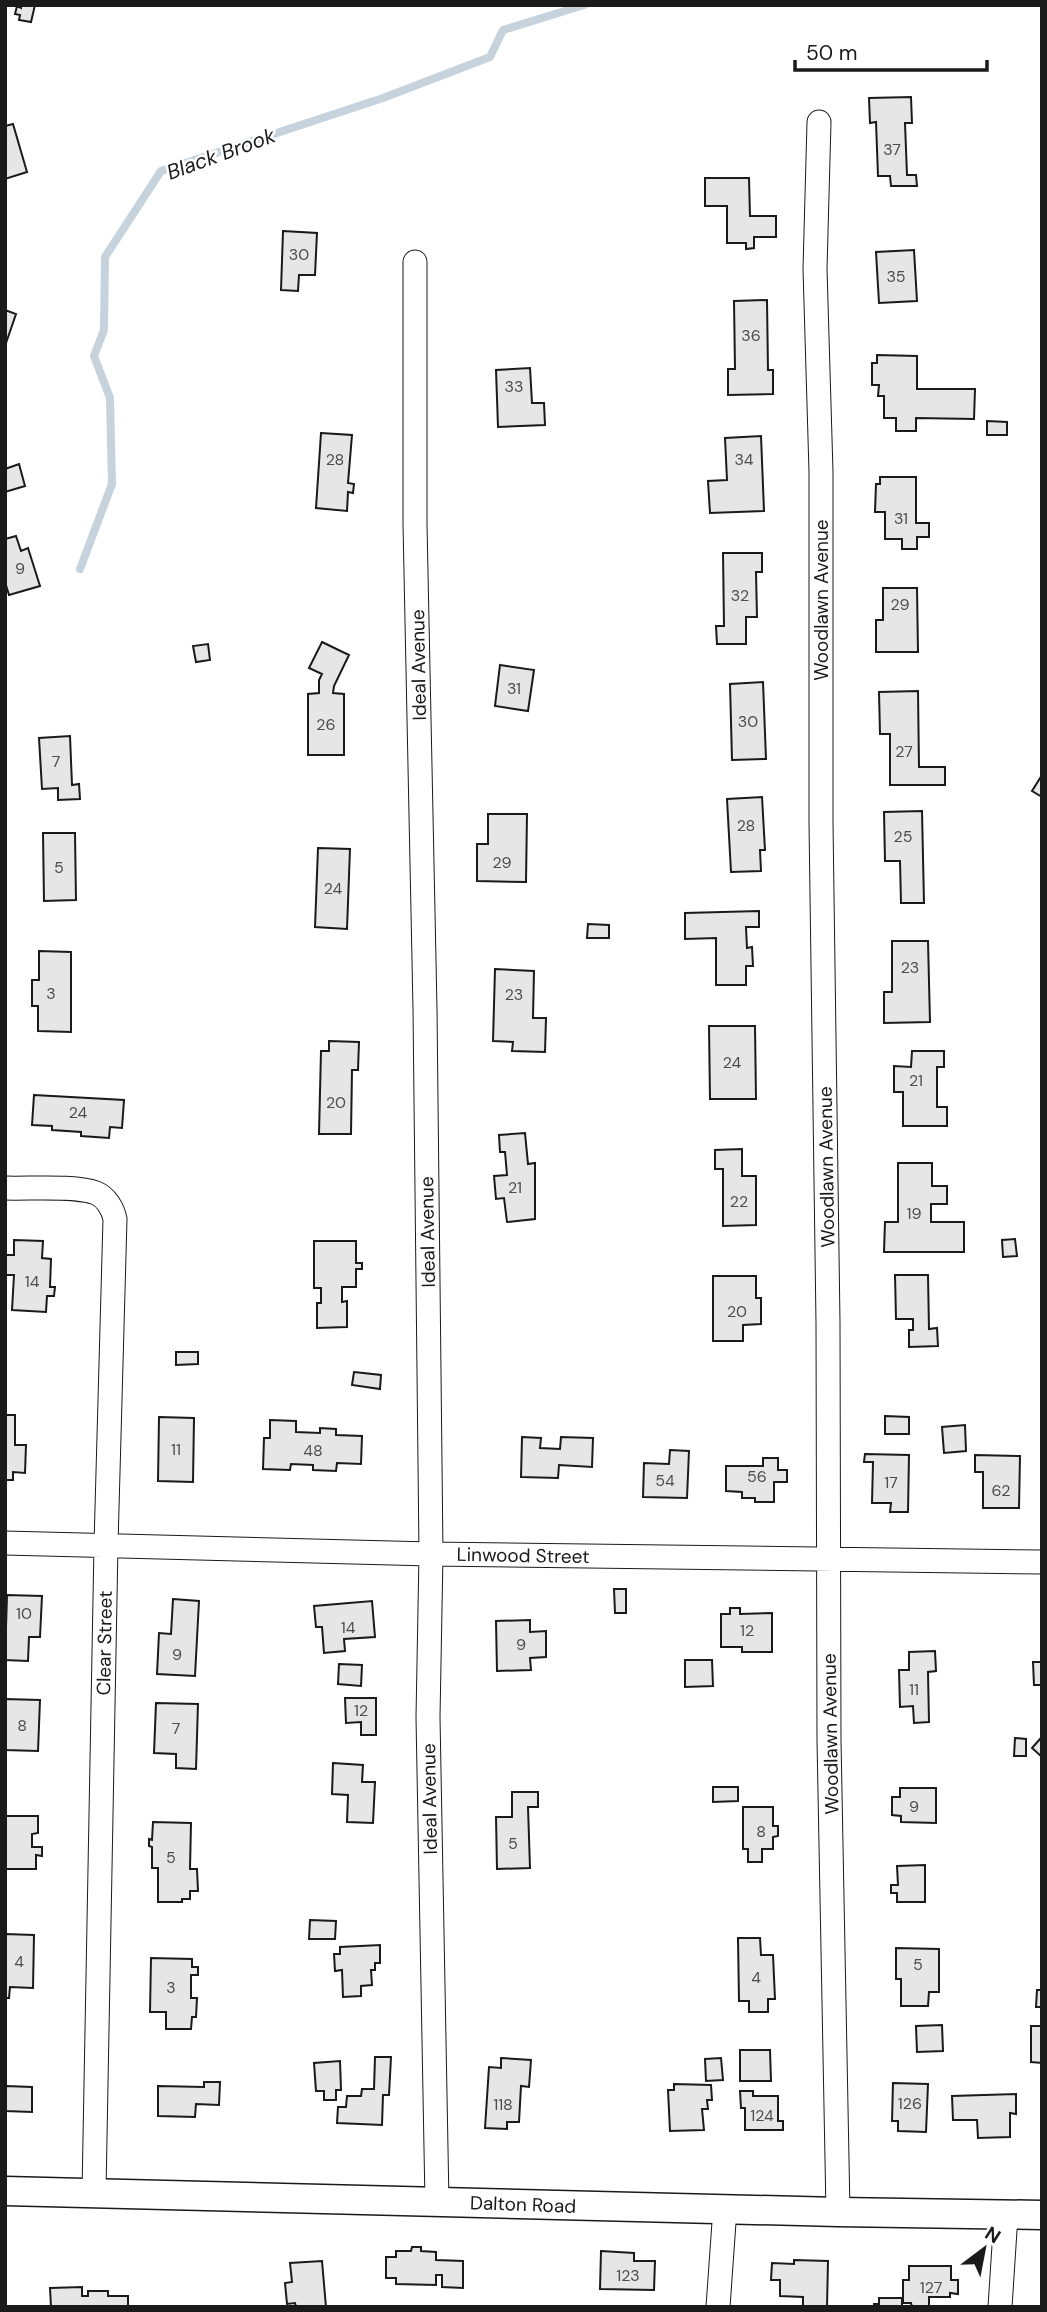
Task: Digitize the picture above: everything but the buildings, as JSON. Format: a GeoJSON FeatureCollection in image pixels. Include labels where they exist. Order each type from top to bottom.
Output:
{"type":"FeatureCollection","features":[{"type":"Feature","properties":{"kind":"street","name":"Woodlawn Avenue"},"geometry":{"type":"LineString","coordinates":[[819,122],[814,269],[821,486],[821,823],[828,1324],[828,1740],[838,2212]]}},
{"type":"Feature","properties":{"kind":"street","name":"Ideal Avenue"},"geometry":{"type":"LineString","coordinates":[[415,262],[415,524],[425,995],[431,1554],[428,1717],[437,2202]]}},
{"type":"Feature","properties":{"kind":"street","name":"Clear Street"},"geometry":{"type":"LineString","coordinates":[[5,1188],[86,1190],[99,1194],[113,1211],[94,2192]]}},
{"type":"Feature","properties":{"kind":"street","name":"Linwood Street"},"geometry":{"type":"LineString","coordinates":[[5,1543],[431,1554],[1042,1562]]}},
{"type":"Feature","properties":{"kind":"street","name":"Dalton Road"},"geometry":{"type":"LineString","coordinates":[[5,2191],[1042,2215]]}},
{"type":"Feature","properties":{"kind":"street"},"geometry":{"type":"LineString","coordinates":[[718,2307],[725,2208]]}},
{"type":"Feature","properties":{"kind":"street"},"geometry":{"type":"LineString","coordinates":[[1000,2307],[1006,2215]]}},
{"type":"Feature","properties":{"kind":"waterway","name":"Black Brook"},"geometry":{"type":"LineString","coordinates":[[80,569],[112,484],[110,398],[94,356],[104,330],[105,257],[161,171],[383,98],[490,57],[503,30],[584,5]]}}]}
